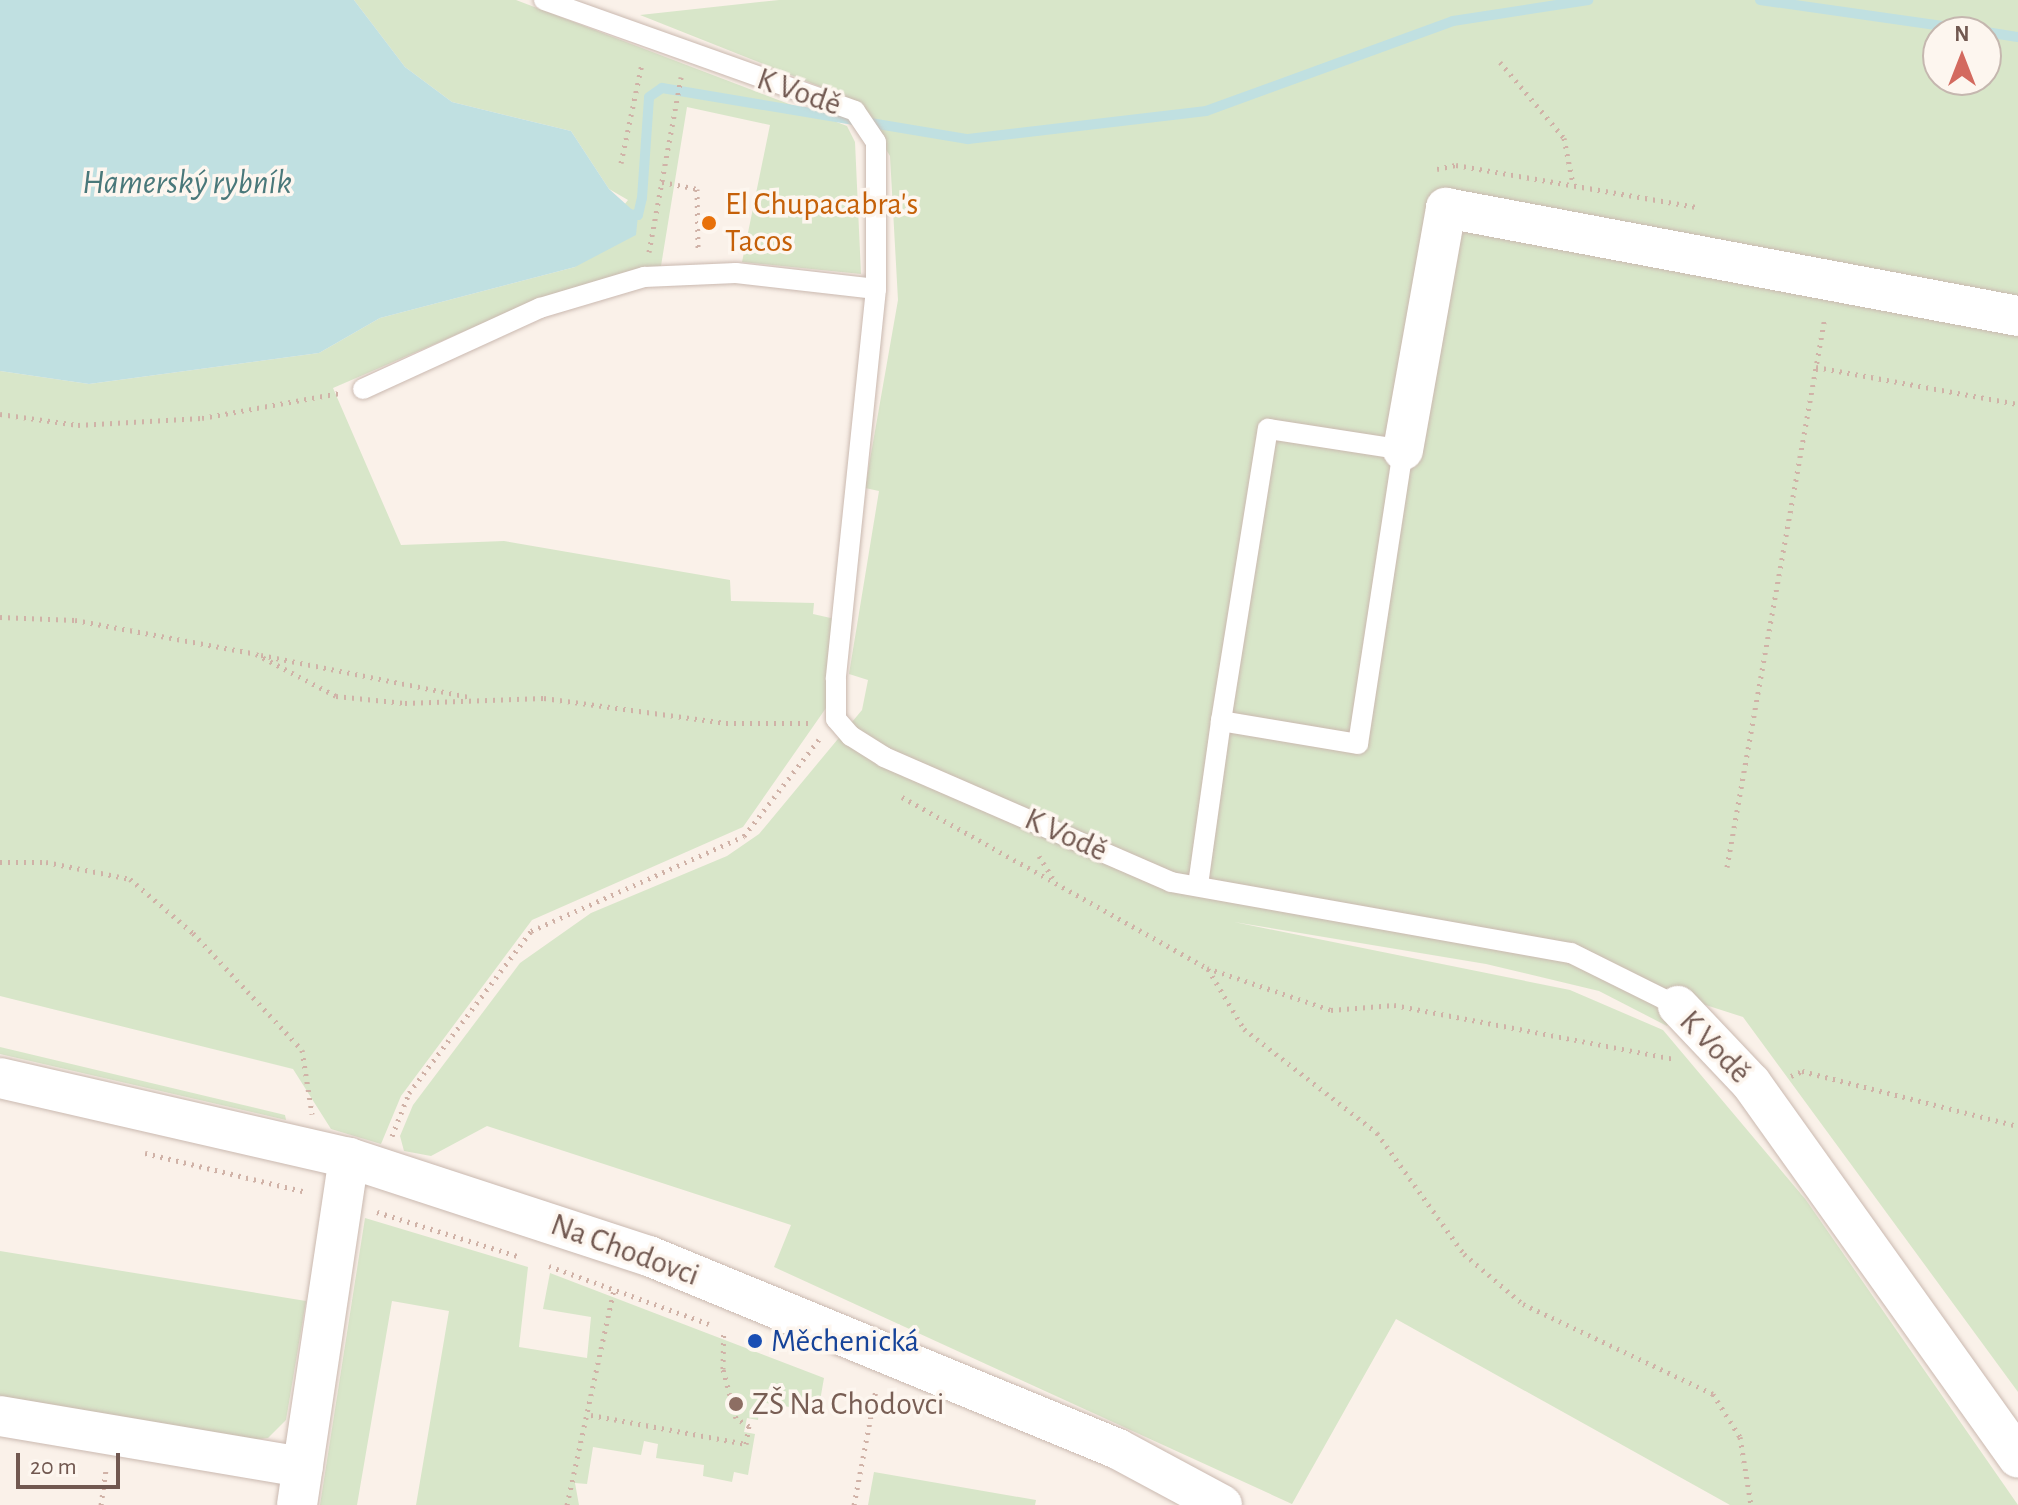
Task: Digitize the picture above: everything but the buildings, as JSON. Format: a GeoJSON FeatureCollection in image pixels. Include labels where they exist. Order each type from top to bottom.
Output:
{"type":"FeatureCollection","features":[{"type":"Feature","properties":{"kind":"street"},"geometry":{"type":"LineString","coordinates":[[1403,450],[1446,208],[2018,314]]}},
{"type":"Feature","properties":{"kind":"street","name":"K Vodě"},"geometry":{"type":"LineString","coordinates":[[1678,1006],[1751,1083],[2018,1458]]}},
{"type":"Feature","properties":{"kind":"street","name":"Na Chodovci"},"geometry":{"type":"LineString","coordinates":[[0,1078],[364,1163],[693,1273],[1118,1449],[1222,1505]]}},
{"type":"Feature","properties":{"kind":"street"},"geometry":{"type":"LineString","coordinates":[[0,1416],[300,1486],[343,1201],[364,1163]]}},
{"type":"Feature","properties":{"kind":"lane","name":"K Vodě"},"geometry":{"type":"LineString","coordinates":[[544,0],[855,111],[876,142],[876,289],[836,719],[869,750],[1171,882],[1571,953],[1678,1006]]}},
{"type":"Feature","properties":{"kind":"lane"},"geometry":{"type":"LineString","coordinates":[[363,389],[540,308],[644,277],[699,274],[876,289]]}},
{"type":"Feature","properties":{"kind":"lane"},"geometry":{"type":"LineString","coordinates":[[1198,885],[1221,721],[1268,429],[1403,450],[1358,744],[1221,721]]}},
{"type":"Feature","properties":{"kind":"path"},"geometry":{"type":"LineString","coordinates":[[621,163],[645,38]]}},
{"type":"Feature","properties":{"kind":"path"},"geometry":{"type":"LineString","coordinates":[[644,277],[684,62]]}},
{"type":"Feature","properties":{"kind":"path"},"geometry":{"type":"LineString","coordinates":[[1500,62],[1564,138],[1573,184]]}},
{"type":"Feature","properties":{"kind":"path"},"geometry":{"type":"LineString","coordinates":[[662,182],[697,189],[699,274]]}},
{"type":"Feature","properties":{"kind":"path"},"geometry":{"type":"LineString","coordinates":[[1727,867],[1831,281]]}},
{"type":"Feature","properties":{"kind":"path"},"geometry":{"type":"LineString","coordinates":[[1816,367],[2018,404]]}},
{"type":"Feature","properties":{"kind":"path"},"geometry":{"type":"LineString","coordinates":[[0,414],[78,425],[202,418],[363,389]]}},
{"type":"Feature","properties":{"kind":"path"},"geometry":{"type":"LineString","coordinates":[[0,617],[75,620],[477,699]]}},
{"type":"Feature","properties":{"kind":"path"},"geometry":{"type":"LineString","coordinates":[[256,654],[336,696],[405,703],[544,698],[726,723],[836,719]]}},
{"type":"Feature","properties":{"kind":"path"},"geometry":{"type":"LineString","coordinates":[[869,750],[877,774],[903,798],[1207,968],[1331,1010],[1394,1005],[1688,1060]]}},
{"type":"Feature","properties":{"kind":"path"},"geometry":{"type":"LineString","coordinates":[[364,1163],[409,1093],[531,931],[744,836],[809,753]]}},
{"type":"Feature","properties":{"kind":"path"},"geometry":{"type":"LineString","coordinates":[[0,862],[46,862],[130,879],[193,933],[302,1050],[314,1122]]}},
{"type":"Feature","properties":{"kind":"path"},"geometry":{"type":"LineString","coordinates":[[1207,968],[1244,1029],[1377,1133],[1464,1254],[1523,1304],[1713,1394],[1740,1437],[1751,1505]]}},
{"type":"Feature","properties":{"kind":"path"},"geometry":{"type":"LineString","coordinates":[[1751,1083],[1802,1071],[2018,1126]]}},
{"type":"Feature","properties":{"kind":"path"},"geometry":{"type":"LineString","coordinates":[[133,1150],[343,1201],[614,1290],[735,1334]]}},
{"type":"Feature","properties":{"kind":"path"},"geometry":{"type":"LineString","coordinates":[[567,1505],[577,1440],[591,1415],[614,1290]]}},
{"type":"Feature","properties":{"kind":"path"},"geometry":{"type":"LineString","coordinates":[[591,1415],[746,1444],[749,1426],[736,1418],[725,1380],[724,1330]]}},
{"type":"Feature","properties":{"kind":"path"},"geometry":{"type":"LineString","coordinates":[[854,1505],[877,1385]]}},
{"type":"Feature","properties":{"kind":"green space"},"geometry":{"type":"Polygon","coordinates":[[[354,0],[516,0],[847,126],[855,142],[861,274],[742,262],[770,125],[687,107],[661,266],[523,306],[333,388],[401,545],[504,541],[730,580],[731,601],[814,603],[813,614],[835,619],[826,708],[743,827],[532,920],[401,1096],[381,1144],[331,1129],[293,1069],[0,996],[0,371],[89,384],[319,353],[380,318],[575,267],[628,200],[609,189],[571,131],[452,102],[405,67],[354,0]]]}},
{"type":"Feature","properties":{"kind":"green space"},"geometry":{"type":"Polygon","coordinates":[[[779,0],[2018,0],[2018,1392],[1743,1017],[1687,999],[1667,1026],[1599,991],[1486,964],[1234,922],[1570,990],[1663,1030],[1806,1200],[2018,1505],[1730,1505],[1396,1319],[1292,1504],[774,1267],[791,1225],[487,1126],[431,1156],[404,1151],[400,1136],[413,1105],[520,963],[591,913],[727,856],[759,834],[862,710],[868,680],[849,674],[879,491],[865,488],[898,300],[890,156],[856,101],[640,15],[779,0]]]}},
{"type":"Feature","properties":{"kind":"green space"},"geometry":{"type":"Polygon","coordinates":[[[0,1047],[285,1115],[286,1120],[0,1054],[0,1047]]]}},
{"type":"Feature","properties":{"kind":"green space"},"geometry":{"type":"Polygon","coordinates":[[[365,1218],[528,1267],[519,1347],[587,1358],[591,1317],[543,1309],[550,1273],[824,1378],[818,1412],[760,1402],[758,1420],[747,1418],[744,1432],[755,1434],[748,1475],[734,1472],[732,1482],[703,1476],[704,1465],[656,1458],[658,1444],[644,1441],[641,1455],[593,1447],[587,1484],[575,1483],[579,1505],[416,1505],[449,1311],[392,1301],[357,1505],[320,1505],[365,1218]]]}},
{"type":"Feature","properties":{"kind":"green space"},"geometry":{"type":"Polygon","coordinates":[[[0,1251],[306,1301],[286,1420],[268,1438],[252,1440],[0,1396],[0,1251]]]}},
{"type":"Feature","properties":{"kind":"green space"},"geometry":{"type":"Polygon","coordinates":[[[874,1472],[1036,1500],[1035,1505],[868,1505],[874,1472]]]}},
{"type":"Feature","properties":{"kind":"water","name":"Hamerský rybník"},"geometry":{"type":"Polygon","coordinates":[[[0,0],[354,0],[405,67],[452,102],[571,131],[609,189],[638,215],[636,235],[575,267],[380,318],[319,353],[89,384],[0,371],[0,0]]]}},
{"type":"Feature","properties":{"kind":"waterway"},"geometry":{"type":"LineString","coordinates":[[626,214],[638,215],[642,198],[649,97],[662,88],[968,139],[1206,111],[1453,21],[1588,0]]}},
{"type":"Feature","properties":{"kind":"waterway"},"geometry":{"type":"LineString","coordinates":[[1760,0],[1922,23]]}},
{"type":"Feature","properties":{"kind":"waterway"},"geometry":{"type":"LineString","coordinates":[[2002,34],[2018,37]]}},
{"type":"Feature","properties":{"kind":"place","name":"El Chupacabra's Tacos"},"geometry":{"type":"Point","coordinates":[709,223]}},
{"type":"Feature","properties":{"kind":"place","name":"Měchenická"},"geometry":{"type":"Point","coordinates":[755,1341]}},
{"type":"Feature","properties":{"kind":"place","name":"ZŠ Na Chodovci"},"geometry":{"type":"Point","coordinates":[736,1404]}}]}
